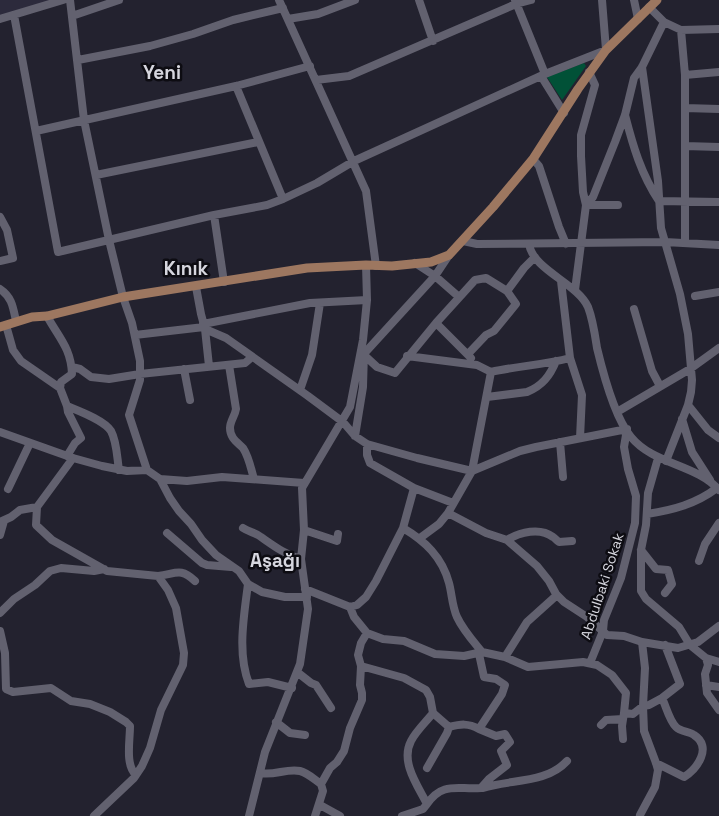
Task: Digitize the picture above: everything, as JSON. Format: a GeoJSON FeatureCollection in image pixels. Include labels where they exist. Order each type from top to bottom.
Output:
{"type":"FeatureCollection","features":[{"type":"Feature","properties":{"kind":"main road"},"geometry":{"type":"LineString","coordinates":[[3,326],[32,317],[47,316],[124,297],[307,268],[431,262],[449,255],[533,159],[589,72],[606,50],[657,0]]}},
{"type":"Feature","properties":{"kind":"street"},"geometry":{"type":"LineString","coordinates":[[0,19],[63,0]]}},
{"type":"Feature","properties":{"kind":"street"},"geometry":{"type":"LineString","coordinates":[[70,0],[84,120],[109,240],[135,335],[140,361],[140,380],[129,415],[147,470]]}},
{"type":"Feature","properties":{"kind":"street"},"geometry":{"type":"LineString","coordinates":[[72,16],[119,0]]}},
{"type":"Feature","properties":{"kind":"street"},"geometry":{"type":"LineString","coordinates":[[278,0],[354,161],[366,191],[376,266]]}},
{"type":"Feature","properties":{"kind":"street"},"geometry":{"type":"LineString","coordinates":[[288,19],[318,14],[355,0]]}},
{"type":"Feature","properties":{"kind":"street"},"geometry":{"type":"LineString","coordinates":[[419,0],[433,41]]}},
{"type":"Feature","properties":{"kind":"street"},"geometry":{"type":"LineString","coordinates":[[316,80],[349,76],[433,41],[515,2],[531,0]]}},
{"type":"Feature","properties":{"kind":"street"},"geometry":{"type":"LineString","coordinates":[[14,15],[58,252],[283,200],[354,161],[543,75],[606,50],[602,0]]}},
{"type":"Feature","properties":{"kind":"street"},"geometry":{"type":"LineString","coordinates":[[634,0],[638,19]]}},
{"type":"Feature","properties":{"kind":"street"},"geometry":{"type":"LineString","coordinates":[[515,2],[543,75],[564,113]]}},
{"type":"Feature","properties":{"kind":"street"},"geometry":{"type":"LineString","coordinates":[[649,7],[664,22],[680,30],[719,29]]}},
{"type":"Feature","properties":{"kind":"street"},"geometry":{"type":"LineString","coordinates":[[78,60],[150,46],[233,20],[282,8]]}},
{"type":"Feature","properties":{"kind":"street"},"geometry":{"type":"LineString","coordinates":[[586,205],[593,197],[624,115],[634,78],[642,67],[664,22]]}},
{"type":"Feature","properties":{"kind":"street"},"geometry":{"type":"LineString","coordinates":[[680,30],[685,75],[684,243]]}},
{"type":"Feature","properties":{"kind":"street"},"geometry":{"type":"LineString","coordinates":[[36,131],[236,86],[310,66]]}},
{"type":"Feature","properties":{"kind":"street"},"geometry":{"type":"LineString","coordinates":[[642,67],[657,174],[664,242],[680,294],[687,326],[690,368],[691,392],[688,405],[666,461]]}},
{"type":"Feature","properties":{"kind":"street"},"geometry":{"type":"LineString","coordinates":[[575,290],[586,205],[583,192],[581,135],[595,85],[589,72]]}},
{"type":"Feature","properties":{"kind":"street"},"geometry":{"type":"LineString","coordinates":[[685,75],[719,72]]}},
{"type":"Feature","properties":{"kind":"street"},"geometry":{"type":"LineString","coordinates":[[236,86],[283,200]]}},
{"type":"Feature","properties":{"kind":"street"},"geometry":{"type":"LineString","coordinates":[[685,108],[719,108]]}},
{"type":"Feature","properties":{"kind":"street"},"geometry":{"type":"LineString","coordinates":[[624,115],[634,152],[644,177],[659,201]]}},
{"type":"Feature","properties":{"kind":"street"},"geometry":{"type":"LineString","coordinates":[[96,175],[258,142]]}},
{"type":"Feature","properties":{"kind":"street"},"geometry":{"type":"LineString","coordinates":[[685,146],[719,147]]}},
{"type":"Feature","properties":{"kind":"street"},"geometry":{"type":"LineString","coordinates":[[533,159],[539,166],[558,227],[566,244]]}},
{"type":"Feature","properties":{"kind":"street"},"geometry":{"type":"LineString","coordinates":[[659,201],[719,202]]}},
{"type":"Feature","properties":{"kind":"street"},"geometry":{"type":"LineString","coordinates":[[586,205],[618,205]]}},
{"type":"Feature","properties":{"kind":"street"},"geometry":{"type":"LineString","coordinates":[[214,215],[224,282]]}},
{"type":"Feature","properties":{"kind":"street"},"geometry":{"type":"LineString","coordinates":[[0,217],[7,230],[13,258],[0,261]]}},
{"type":"Feature","properties":{"kind":"street"},"geometry":{"type":"LineString","coordinates":[[463,241],[477,244],[664,242],[719,245]]}},
{"type":"Feature","properties":{"kind":"street"},"geometry":{"type":"LineString","coordinates":[[529,244],[530,251],[535,257],[561,281],[575,290],[588,307],[609,390],[618,412],[635,441],[658,458],[710,480]]}},
{"type":"Feature","properties":{"kind":"street"},"geometry":{"type":"LineString","coordinates":[[249,816],[265,752],[300,664],[308,609],[301,559],[304,530],[302,488],[350,407],[361,358],[435,276],[449,255]]}},
{"type":"Feature","properties":{"kind":"street"},"geometry":{"type":"LineString","coordinates":[[507,291],[535,257]]}},
{"type":"Feature","properties":{"kind":"street"},"geometry":{"type":"LineString","coordinates":[[415,263],[435,276],[459,297]]}},
{"type":"Feature","properties":{"kind":"street"},"geometry":{"type":"LineString","coordinates":[[355,436],[363,387],[361,358],[366,300],[366,265]]}},
{"type":"Feature","properties":{"kind":"street"},"geometry":{"type":"LineString","coordinates":[[361,358],[377,367],[395,373],[407,356],[475,280],[486,278],[507,291],[516,304],[494,331],[486,336],[468,354]]}},
{"type":"Feature","properties":{"kind":"street"},"geometry":{"type":"LineString","coordinates":[[561,281],[570,358],[582,395],[580,438]]}},
{"type":"Feature","properties":{"kind":"street"},"geometry":{"type":"LineString","coordinates":[[196,287],[204,326],[209,366]]}},
{"type":"Feature","properties":{"kind":"street"},"geometry":{"type":"LineString","coordinates":[[0,289],[7,293],[13,303],[16,321]]}},
{"type":"Feature","properties":{"kind":"street"},"geometry":{"type":"LineString","coordinates":[[695,296],[719,292]]}},
{"type":"Feature","properties":{"kind":"street"},"geometry":{"type":"LineString","coordinates":[[135,335],[204,326],[259,312],[320,303],[366,300]]}},
{"type":"Feature","properties":{"kind":"street"},"geometry":{"type":"LineString","coordinates":[[300,390],[312,356],[320,303]]}},
{"type":"Feature","properties":{"kind":"street"},"geometry":{"type":"LineString","coordinates":[[634,308],[652,371],[660,386]]}},
{"type":"Feature","properties":{"kind":"street"},"geometry":{"type":"LineString","coordinates":[[47,316],[67,348],[72,360],[72,374],[61,382],[60,388],[68,412],[81,438],[75,443],[70,457],[36,507],[36,525],[42,532],[104,570]]}},
{"type":"Feature","properties":{"kind":"street"},"geometry":{"type":"LineString","coordinates":[[436,323],[477,365]]}},
{"type":"Feature","properties":{"kind":"street"},"geometry":{"type":"LineString","coordinates":[[3,326],[13,350],[21,361],[60,388]]}},
{"type":"Feature","properties":{"kind":"street"},"geometry":{"type":"LineString","coordinates":[[204,326],[226,338],[300,390],[367,444],[417,458],[472,471],[520,451],[627,429]]}},
{"type":"Feature","properties":{"kind":"street"},"geometry":{"type":"LineString","coordinates":[[618,412],[719,348]]}},
{"type":"Feature","properties":{"kind":"street"},"geometry":{"type":"LineString","coordinates":[[407,356],[477,365],[491,372],[570,358]]}},
{"type":"Feature","properties":{"kind":"street"},"geometry":{"type":"LineString","coordinates":[[72,367],[100,379],[118,378],[245,363],[252,357]]}},
{"type":"Feature","properties":{"kind":"street"},"geometry":{"type":"LineString","coordinates":[[487,397],[527,392],[534,389],[546,379],[556,361]]}},
{"type":"Feature","properties":{"kind":"street"},"geometry":{"type":"LineString","coordinates":[[229,365],[236,409],[230,423],[230,431],[234,441],[242,447],[247,456],[254,479]]}},
{"type":"Feature","properties":{"kind":"street"},"geometry":{"type":"LineString","coordinates":[[184,369],[190,400]]}},
{"type":"Feature","properties":{"kind":"street"},"geometry":{"type":"LineString","coordinates":[[420,538],[439,524],[448,514],[472,471],[491,372]]}},
{"type":"Feature","properties":{"kind":"street"},"geometry":{"type":"LineString","coordinates":[[688,405],[708,430],[719,438]]}},
{"type":"Feature","properties":{"kind":"street"},"geometry":{"type":"LineString","coordinates":[[67,406],[95,419],[111,431],[119,470]]}},
{"type":"Feature","properties":{"kind":"street"},"geometry":{"type":"LineString","coordinates":[[647,514],[691,504],[718,489],[692,452],[682,419]]}},
{"type":"Feature","properties":{"kind":"street","name":"Abdulbaki Sokak"},"geometry":{"type":"LineString","coordinates":[[590,663],[603,631],[604,620],[621,578],[635,523],[636,496],[624,447],[627,429]]}},
{"type":"Feature","properties":{"kind":"street"},"geometry":{"type":"LineString","coordinates":[[0,432],[70,457],[119,470],[147,470],[160,479],[170,498],[202,540],[216,555],[243,575],[248,584],[262,592],[285,597],[306,593],[350,608],[366,597],[380,573],[403,528],[414,488]]}},
{"type":"Feature","properties":{"kind":"street"},"geometry":{"type":"LineString","coordinates":[[560,442],[563,477]]}},
{"type":"Feature","properties":{"kind":"street"},"geometry":{"type":"LineString","coordinates":[[8,490],[30,443]]}},
{"type":"Feature","properties":{"kind":"street"},"geometry":{"type":"LineString","coordinates":[[367,444],[366,455],[370,463],[414,488],[454,503]]}},
{"type":"Feature","properties":{"kind":"street"},"geometry":{"type":"LineString","coordinates":[[658,458],[648,493],[646,525],[640,550],[641,591],[646,599],[679,626],[690,645],[706,658],[719,662]]}},
{"type":"Feature","properties":{"kind":"street"},"geometry":{"type":"LineString","coordinates":[[160,479],[187,481],[222,477],[304,483]]}},
{"type":"Feature","properties":{"kind":"street"},"geometry":{"type":"LineString","coordinates":[[0,535],[2,521],[20,510],[36,507]]}},
{"type":"Feature","properties":{"kind":"street"},"geometry":{"type":"LineString","coordinates":[[448,514],[486,534],[508,540],[537,566],[557,595],[587,617],[606,635],[624,636],[642,642],[678,648],[698,642],[719,626]]}},
{"type":"Feature","properties":{"kind":"street"},"geometry":{"type":"LineString","coordinates":[[635,523],[646,525]]}},
{"type":"Feature","properties":{"kind":"street"},"geometry":{"type":"LineString","coordinates":[[699,561],[705,544],[719,523]]}},
{"type":"Feature","properties":{"kind":"street"},"geometry":{"type":"LineString","coordinates":[[243,528],[259,535],[283,552],[301,559]]}},
{"type":"Feature","properties":{"kind":"street"},"geometry":{"type":"LineString","coordinates":[[403,528],[420,538],[436,554],[449,583],[457,617],[481,653],[484,677],[505,685],[502,694],[479,729]]}},
{"type":"Feature","properties":{"kind":"street"},"geometry":{"type":"LineString","coordinates":[[304,530],[337,540],[338,534]]}},
{"type":"Feature","properties":{"kind":"street"},"geometry":{"type":"LineString","coordinates":[[508,540],[529,532],[544,533],[553,536],[559,542],[572,541]]}},
{"type":"Feature","properties":{"kind":"street"},"geometry":{"type":"LineString","coordinates":[[167,533],[202,563],[233,567]]}},
{"type":"Feature","properties":{"kind":"street"},"geometry":{"type":"LineString","coordinates":[[640,550],[656,569],[668,570],[672,584],[665,593]]}},
{"type":"Feature","properties":{"kind":"street"},"geometry":{"type":"LineString","coordinates":[[0,613],[14,599],[35,585],[50,571],[61,568],[104,570],[158,576],[179,572],[187,573],[195,581]]}},
{"type":"Feature","properties":{"kind":"street"},"geometry":{"type":"LineString","coordinates":[[94,816],[136,775],[150,748],[162,710],[183,665],[184,653],[176,608],[168,590],[158,576]]}},
{"type":"Feature","properties":{"kind":"street"},"geometry":{"type":"LineString","coordinates":[[248,584],[243,621],[245,675],[249,684],[268,682],[292,688]]}},
{"type":"Feature","properties":{"kind":"street"},"geometry":{"type":"LineString","coordinates":[[505,657],[527,622],[557,595]]}},
{"type":"Feature","properties":{"kind":"street"},"geometry":{"type":"LineString","coordinates":[[350,608],[366,633],[383,639],[404,641],[436,654],[464,656],[481,653],[505,657],[528,667],[567,662],[590,663],[604,668],[624,690],[626,696],[623,739]]}},
{"type":"Feature","properties":{"kind":"street"},"geometry":{"type":"LineString","coordinates":[[0,631],[5,653],[6,689],[13,692],[51,688],[71,701],[90,704],[110,712],[126,722],[130,726],[130,765],[136,775]]}},
{"type":"Feature","properties":{"kind":"street"},"geometry":{"type":"LineString","coordinates":[[321,784],[330,768],[337,762],[344,751],[350,728],[362,700],[360,684],[361,666],[358,654],[366,633]]}},
{"type":"Feature","properties":{"kind":"street"},"geometry":{"type":"LineString","coordinates":[[640,815],[654,787],[658,770],[644,731],[645,668],[642,642]]}},
{"type":"Feature","properties":{"kind":"street"},"geometry":{"type":"LineString","coordinates":[[602,724],[606,720],[633,714],[643,706],[662,698],[680,684],[665,645]]}},
{"type":"Feature","properties":{"kind":"street"},"geometry":{"type":"LineString","coordinates":[[706,658],[708,664],[705,674],[706,685],[709,696],[719,710]]}},
{"type":"Feature","properties":{"kind":"street"},"geometry":{"type":"LineString","coordinates":[[361,666],[404,678],[426,690],[430,697],[433,713],[449,727]]}},
{"type":"Feature","properties":{"kind":"street"},"geometry":{"type":"LineString","coordinates":[[297,672],[316,685],[331,708]]}},
{"type":"Feature","properties":{"kind":"street"},"geometry":{"type":"LineString","coordinates":[[706,685],[719,687]]}},
{"type":"Feature","properties":{"kind":"street"},"geometry":{"type":"LineString","coordinates":[[656,762],[684,777],[699,761],[703,749],[700,740],[694,735],[676,728],[662,698]]}},
{"type":"Feature","properties":{"kind":"street"},"geometry":{"type":"LineString","coordinates":[[427,804],[409,768],[408,757],[411,741],[433,713]]}},
{"type":"Feature","properties":{"kind":"street"},"geometry":{"type":"LineString","coordinates":[[276,722],[290,733],[305,735]]}},
{"type":"Feature","properties":{"kind":"street"},"geometry":{"type":"LineString","coordinates":[[449,727],[470,724],[496,736],[505,734],[510,742],[501,751],[507,765],[481,788]]}},
{"type":"Feature","properties":{"kind":"street"},"geometry":{"type":"LineString","coordinates":[[427,768],[449,727]]}},
{"type":"Feature","properties":{"kind":"street"},"geometry":{"type":"LineString","coordinates":[[402,816],[423,809],[432,797],[445,788],[481,788],[514,783],[550,773],[560,769],[567,762]]}},
{"type":"Feature","properties":{"kind":"street"},"geometry":{"type":"LineString","coordinates":[[260,774],[270,775],[298,770],[321,784],[323,791],[315,816]]}},
{"type":"Feature","properties":{"kind":"street"},"geometry":{"type":"LineString","coordinates":[[320,805],[340,816]]}},
{"type":"Feature","properties":{"kind":"shaded area"},"geometry":{"type":"Polygon","coordinates":[[[0,0],[63,0],[0,19],[0,0]]]}},
{"type":"Feature","properties":{"kind":"green space"},"geometry":{"type":"Polygon","coordinates":[[[584,63],[586,66],[562,100],[547,77],[584,63]]]}},
{"type":"Feature","properties":{"kind":"district","name":"Yeni"},"geometry":{"type":"Point","coordinates":[162,72]}},
{"type":"Feature","properties":{"kind":"district","name":"Kınık"},"geometry":{"type":"Point","coordinates":[186,268]}},
{"type":"Feature","properties":{"kind":"district","name":"Aşağı"},"geometry":{"type":"Point","coordinates":[275,560]}}]}
